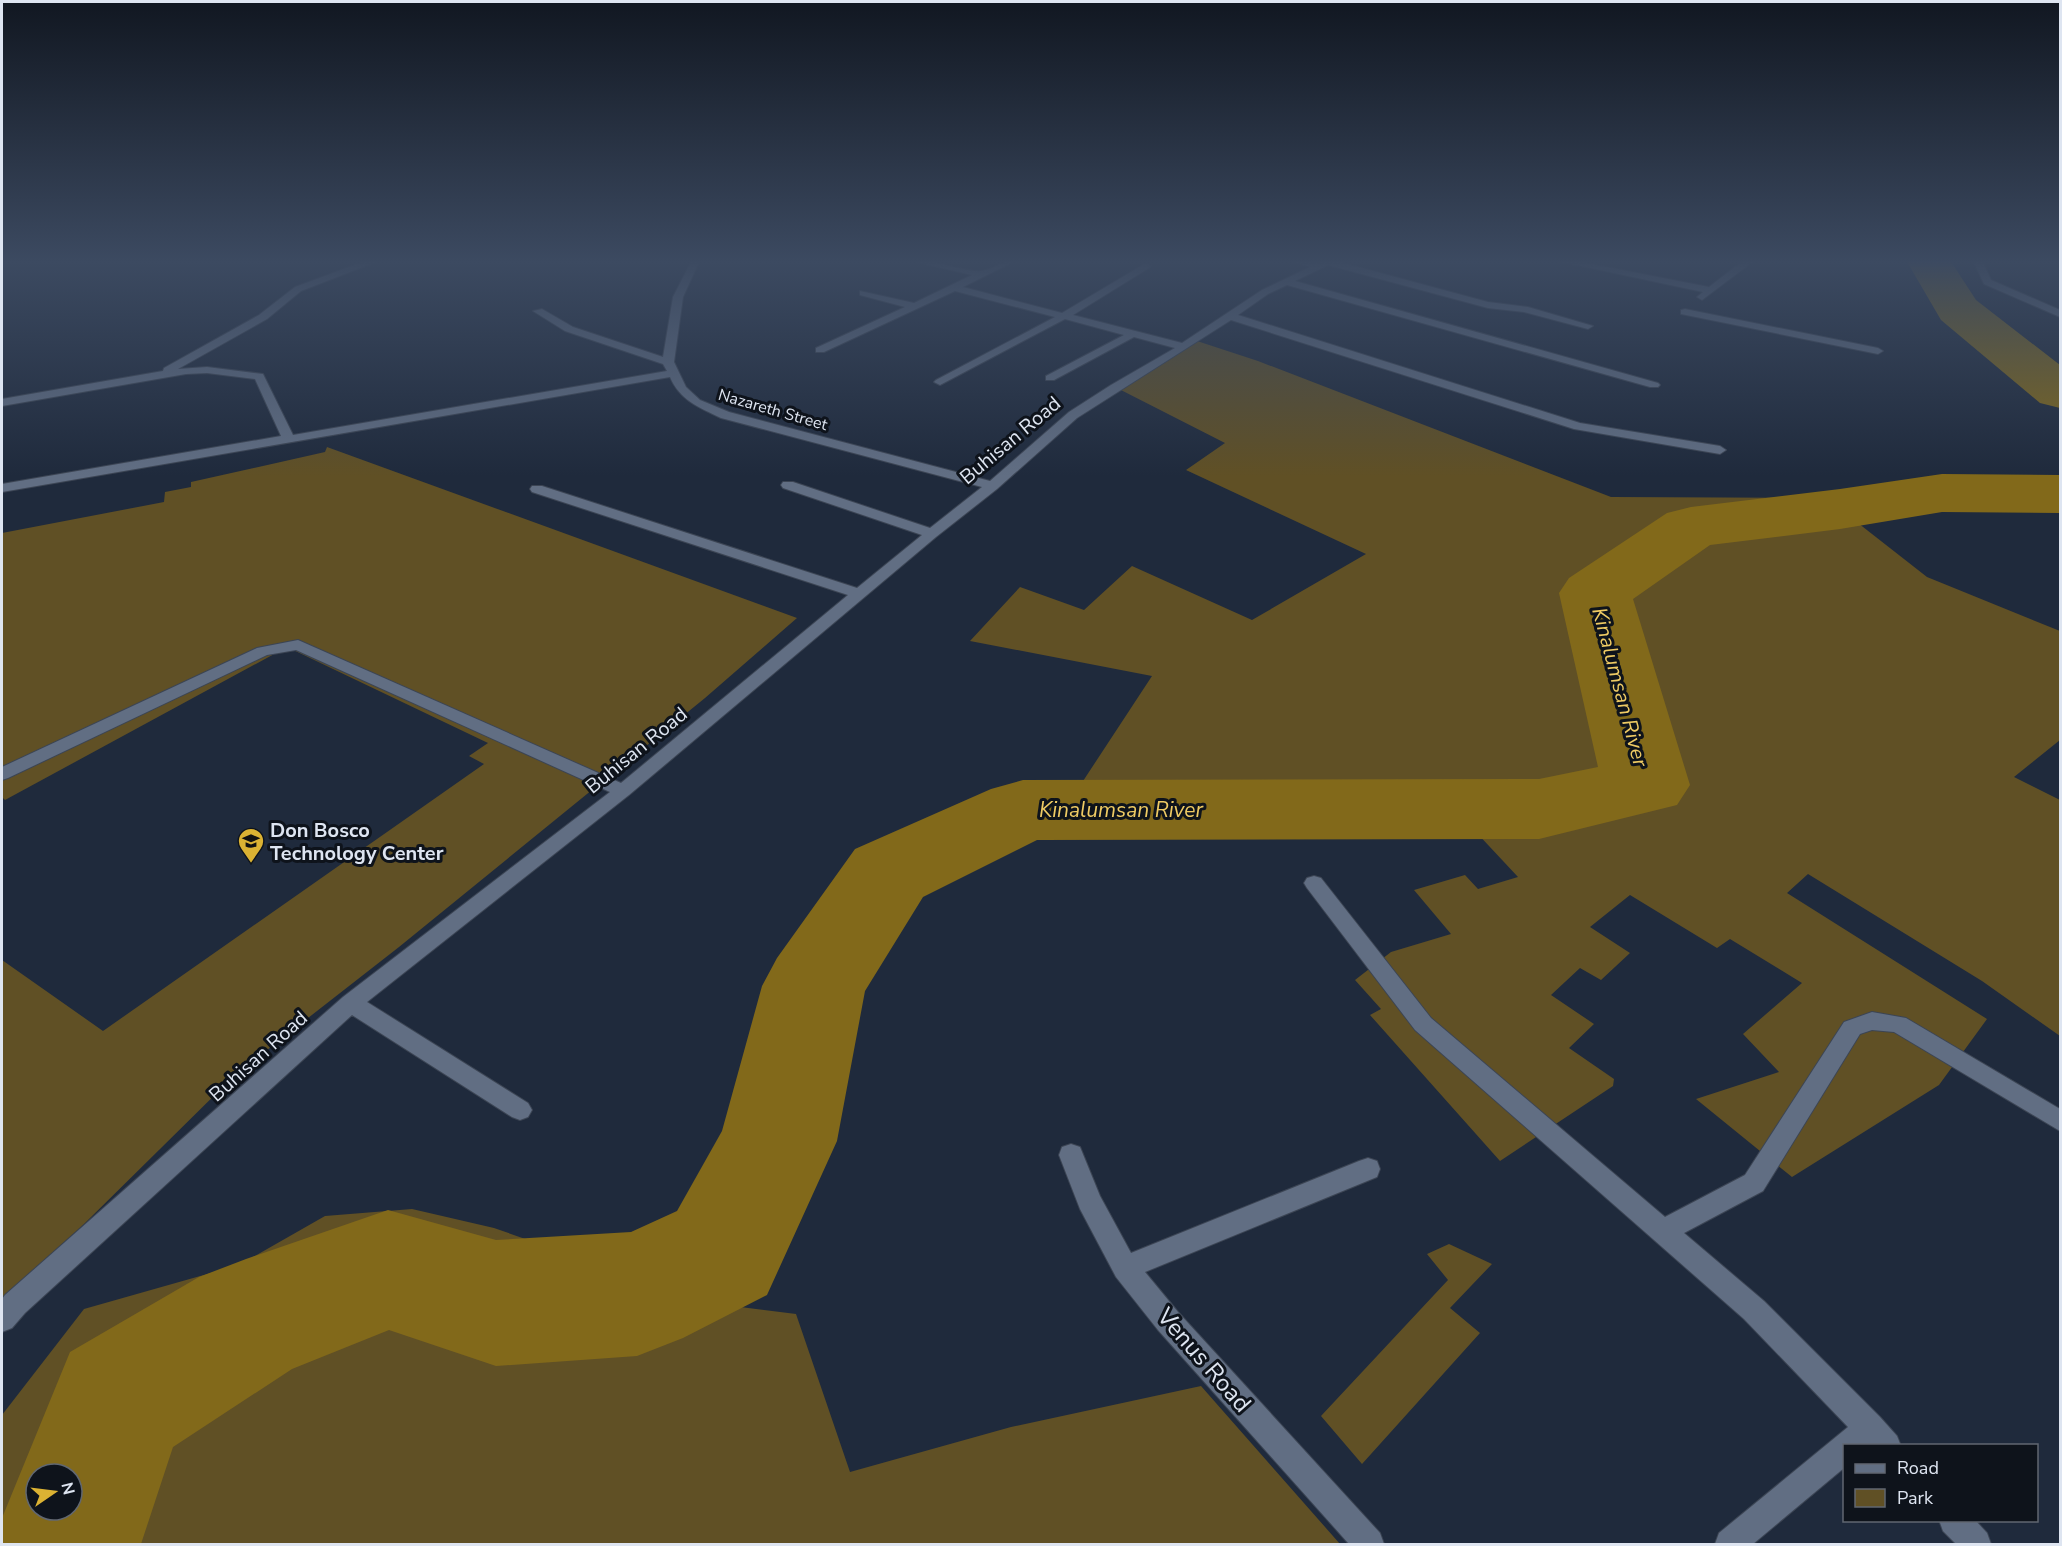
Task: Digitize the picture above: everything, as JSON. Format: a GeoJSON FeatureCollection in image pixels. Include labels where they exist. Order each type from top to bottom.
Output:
{"type":"FeatureCollection","features":[{"type":"Feature","properties":{"kind":"street"},"geometry":{"type":"LineString","coordinates":[[159,375],[236,332]]}},
{"type":"Feature","properties":{"kind":"street"},"geometry":{"type":"LineString","coordinates":[[577,332],[670,368]]}},
{"type":"Feature","properties":{"kind":"street"},"geometry":{"type":"LineString","coordinates":[[670,368],[674,332]]}},
{"type":"Feature","properties":{"kind":"street"},"geometry":{"type":"LineString","coordinates":[[820,350],[859,332]]}},
{"type":"Feature","properties":{"kind":"street"},"geometry":{"type":"LineString","coordinates":[[940,382],[1034,332]]}},
{"type":"Feature","properties":{"kind":"street"},"geometry":{"type":"LineString","coordinates":[[1127,332],[1184,347]]}},
{"type":"Feature","properties":{"kind":"street","name":"Buhisan Road"},"geometry":{"type":"LineString","coordinates":[[2,1319],[15,1304],[351,1003],[623,790],[992,486],[1073,415],[1206,332]]}},
{"type":"Feature","properties":{"kind":"street"},"geometry":{"type":"LineString","coordinates":[[1281,332],[1578,426],[1720,450]]}},
{"type":"Feature","properties":{"kind":"street"},"geometry":{"type":"LineString","coordinates":[[1466,332],[1654,385]]}},
{"type":"Feature","properties":{"kind":"street"},"geometry":{"type":"LineString","coordinates":[[1784,332],[1878,351]]}},
{"type":"Feature","properties":{"kind":"street"},"geometry":{"type":"LineString","coordinates":[[1050,378],[1134,334]]}},
{"type":"Feature","properties":{"kind":"street"},"geometry":{"type":"LineString","coordinates":[[2,488],[670,368]]}},
{"type":"Feature","properties":{"kind":"street","name":"Nazareth Street"},"geometry":{"type":"LineString","coordinates":[[670,368],[681,389],[696,402],[725,415],[992,486]]}},
{"type":"Feature","properties":{"kind":"street"},"geometry":{"type":"LineString","coordinates":[[2,402],[186,370],[259,376],[288,438]]}},
{"type":"Feature","properties":{"kind":"street"},"geometry":{"type":"LineString","coordinates":[[788,485],[915,526],[931,534]]}},
{"type":"Feature","properties":{"kind":"street"},"geometry":{"type":"LineString","coordinates":[[537,489],[859,594]]}},
{"type":"Feature","properties":{"kind":"street"},"geometry":{"type":"LineString","coordinates":[[2,774],[263,651],[298,645],[623,790]]}},
{"type":"Feature","properties":{"kind":"street"},"geometry":{"type":"LineString","coordinates":[[1314,883],[1423,1024],[1754,1310],[1868,1439]]}},
{"type":"Feature","properties":{"kind":"street"},"geometry":{"type":"LineString","coordinates":[[351,1003],[520,1110]]}},
{"type":"Feature","properties":{"kind":"street"},"geometry":{"type":"LineString","coordinates":[[1663,1232],[1754,1183],[1852,1028],[1872,1022],[1898,1024],[2061,1121]]}},
{"type":"Feature","properties":{"kind":"street","name":"Venus Road"},"geometry":{"type":"LineString","coordinates":[[1071,1155],[1089,1201],[1125,1268],[1168,1321],[1369,1545]]}},
{"type":"Feature","properties":{"kind":"street"},"geometry":{"type":"LineString","coordinates":[[1125,1268],[1368,1169]]}},
{"type":"Feature","properties":{"kind":"street"},"geometry":{"type":"LineString","coordinates":[[1730,1545],[1843,1451]]}},
{"type":"Feature","properties":{"kind":"street"},"geometry":{"type":"LineString","coordinates":[[1955,1522],[1976,1545]]}},
{"type":"Feature","properties":{"kind":"green space"},"geometry":{"type":"Polygon","coordinates":[[[1194,340],[1258,361],[1611,497],[1826,498],[1927,577],[2060,631],[2060,740],[2014,777],[2060,800],[2060,1036],[1982,981],[1808,874],[1787,893],[1987,1019],[1939,1085],[1792,1177],[1696,1099],[1779,1072],[1743,1034],[1802,983],[1730,939],[1717,948],[1630,895],[1590,927],[1630,953],[1601,980],[1580,968],[1551,995],[1594,1024],[1569,1048],[1614,1079],[1613,1086],[1500,1161],[1370,1015],[1381,1009],[1355,980],[1391,952],[1451,934],[1414,890],[1465,875],[1478,889],[1518,877],[1475,831],[1442,830],[1438,821],[1477,809],[1064,810],[1152,676],[970,641],[1020,587],[1084,610],[1132,566],[1252,620],[1366,554],[1186,470],[1225,443],[1115,387],[1194,340]]]}},
{"type":"Feature","properties":{"kind":"green space","name":"Don Bosco Technology Center"},"geometry":{"type":"Polygon","coordinates":[[[327,447],[797,618],[705,698],[399,947],[235,1075],[84,1224],[2,1298],[2,960],[103,1031],[484,764],[469,756],[488,743],[287,647],[5,800],[2,797],[2,533],[164,502],[165,492],[191,487],[191,482],[325,452],[327,447]]]}},
{"type":"Feature","properties":{"kind":"green space"},"geometry":{"type":"Polygon","coordinates":[[[412,1209],[494,1228],[600,1265],[638,1294],[796,1314],[850,1472],[1011,1427],[1201,1386],[1340,1544],[2,1544],[2,1415],[84,1309],[239,1265],[325,1216],[412,1209]]]}},
{"type":"Feature","properties":{"kind":"green space"},"geometry":{"type":"Polygon","coordinates":[[[1449,1244],[1492,1264],[1450,1308],[1480,1333],[1362,1464],[1321,1416],[1448,1280],[1427,1254],[1449,1244]]]}},
{"type":"Feature","properties":{"kind":"waterway","name":"Kinalumsan River"},"geometry":{"type":"LineString","coordinates":[[1986,332],[2060,391]]}},
{"type":"Feature","properties":{"kind":"waterway","name":"Kinalumsan River"},"geometry":{"type":"LineString","coordinates":[[66,1544],[119,1401],[246,1323],[388,1270],[496,1303],[637,1294],[722,1253],[778,1141],[814,986],[889,873],[1023,810],[1539,809],[1646,785],[1595,593],[1691,527],[1840,509],[1942,493],[2060,494]]}},
{"type":"Feature","properties":{"kind":"place","name":"Don Bosco Technology Center"},"geometry":{"type":"Point","coordinates":[251,864]}}]}
